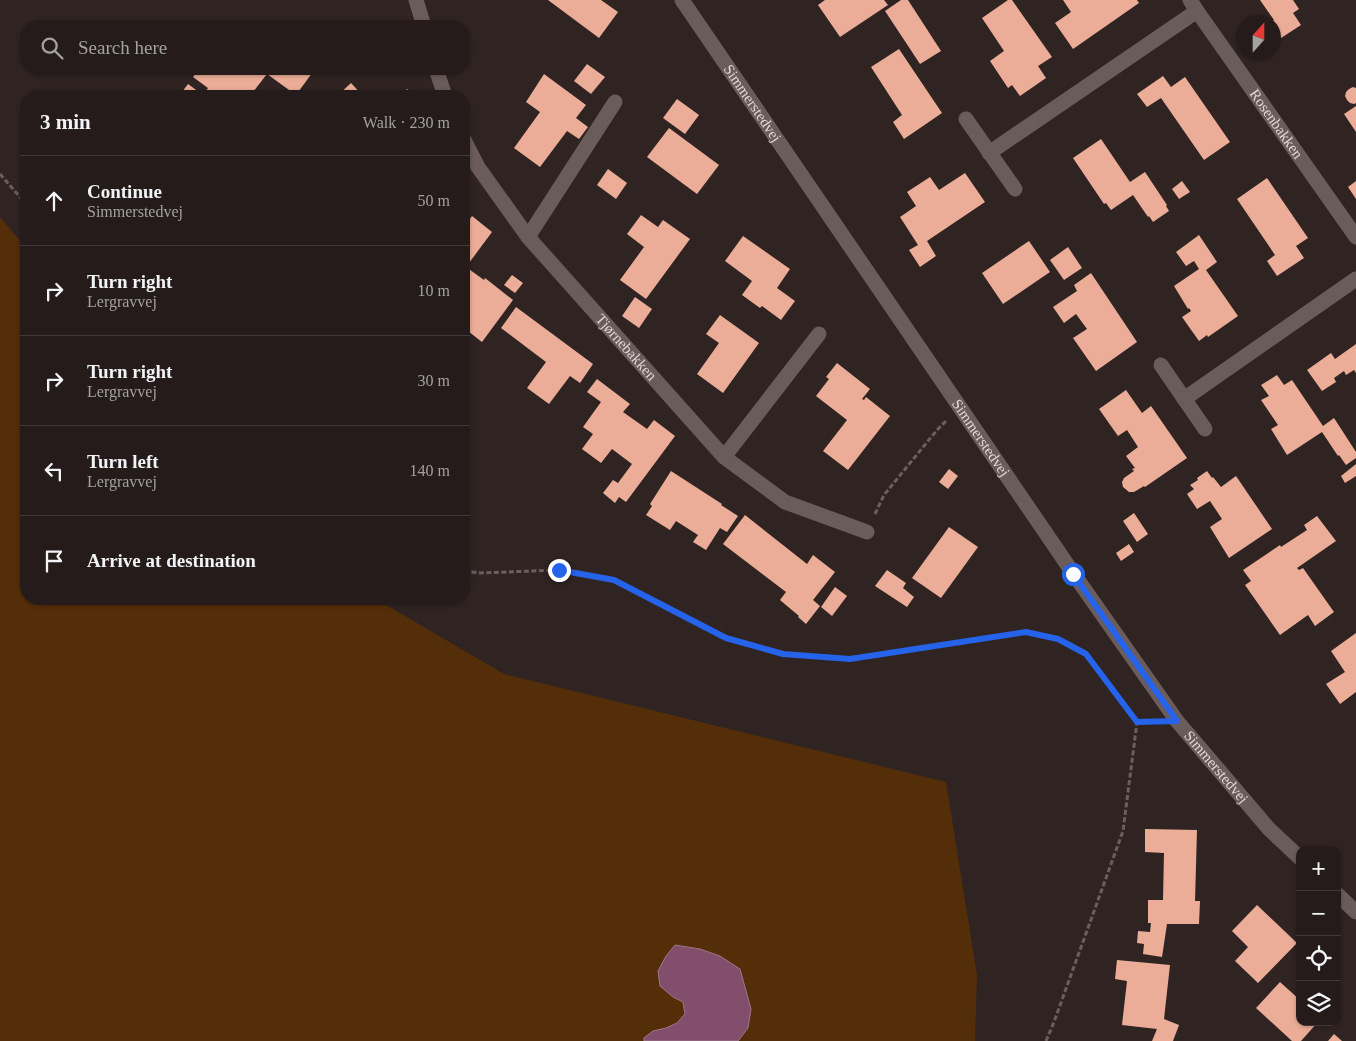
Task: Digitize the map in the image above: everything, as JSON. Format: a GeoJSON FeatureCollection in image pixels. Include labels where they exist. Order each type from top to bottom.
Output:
{"type":"FeatureCollection","features":[{"type":"Feature","properties":{"kind":"street"},"geometry":{"type":"LineString","coordinates":[[416,0],[422,20]]}},
{"type":"Feature","properties":{"kind":"street","name":"Simmerstedvej"},"geometry":{"type":"LineString","coordinates":[[682,0],[1073,574],[1177,721],[1269,829],[1296,854]]}},
{"type":"Feature","properties":{"kind":"street","name":"Rosenbakken"},"geometry":{"type":"LineString","coordinates":[[990,153],[1193,6],[1356,237]]}},
{"type":"Feature","properties":{"kind":"street"},"geometry":{"type":"LineString","coordinates":[[438,75],[443,90]]}},
{"type":"Feature","properties":{"kind":"street"},"geometry":{"type":"LineString","coordinates":[[528,237],[615,102]]}},
{"type":"Feature","properties":{"kind":"street"},"geometry":{"type":"LineString","coordinates":[[966,119],[1015,190]]}},
{"type":"Feature","properties":{"kind":"street","name":"Tjørnebakken"},"geometry":{"type":"LineString","coordinates":[[470,152],[478,167],[528,237],[724,457],[785,502],[867,532]]}},
{"type":"Feature","properties":{"kind":"street"},"geometry":{"type":"LineString","coordinates":[[1184,399],[1356,279]]}},
{"type":"Feature","properties":{"kind":"street"},"geometry":{"type":"LineString","coordinates":[[724,457],[818,334]]}},
{"type":"Feature","properties":{"kind":"street"},"geometry":{"type":"LineString","coordinates":[[1161,365],[1205,429]]}},
{"type":"Feature","properties":{"kind":"street"},"geometry":{"type":"LineString","coordinates":[[1341,898],[1356,912]]}},
{"type":"Feature","properties":{"kind":"path"},"geometry":{"type":"LineString","coordinates":[[0,174],[20,197]]}},
{"type":"Feature","properties":{"kind":"path"},"geometry":{"type":"LineString","coordinates":[[867,532],[884,495],[937,430],[961,408]]}},
{"type":"Feature","properties":{"kind":"path"},"geometry":{"type":"LineString","coordinates":[[470,572],[559,570],[614,580],[726,638],[783,654],[850,659],[1026,632],[1058,639],[1086,654],[1137,722],[1123,831],[1046,1041]]}},
{"type":"Feature","properties":{"kind":"path"},"geometry":{"type":"LineString","coordinates":[[1137,722],[1177,721]]}},
{"type":"Feature","properties":{"kind":"shaded area"},"geometry":{"type":"Polygon","coordinates":[[[0,217],[20,241],[20,605],[386,605],[504,674],[946,782],[977,975],[975,1041],[0,1041],[0,217]]]}},
{"type":"Feature","properties":{"kind":"shaded area"},"geometry":{"type":"Polygon","coordinates":[[[675,945],[700,949],[720,956],[740,969],[751,1009],[748,1028],[738,1041],[644,1041],[644,1038],[653,1031],[677,1023],[685,1014],[683,1002],[673,997],[660,986],[658,971],[666,956],[675,945]]]}},
{"type":"Feature","properties":{"kind":"building"},"geometry":{"type":"Polygon","coordinates":[[[548,0],[601,0],[618,12],[599,38],[548,0]]]}},
{"type":"Feature","properties":{"kind":"building"},"geometry":{"type":"Polygon","coordinates":[[[825,0],[884,0],[888,5],[840,37],[818,5],[825,0]]]}},
{"type":"Feature","properties":{"kind":"building"},"geometry":{"type":"Polygon","coordinates":[[[901,0],[908,0],[941,51],[920,64],[885,11],[901,0]]]}},
{"type":"Feature","properties":{"kind":"building"},"geometry":{"type":"Polygon","coordinates":[[[1008,0],[1012,0],[1052,57],[1038,66],[1046,78],[1020,96],[1012,85],[1008,88],[990,61],[1004,51],[982,18],[1008,0]]]}},
{"type":"Feature","properties":{"kind":"building"},"geometry":{"type":"Polygon","coordinates":[[[1063,0],[1137,0],[1139,3],[1073,49],[1055,23],[1071,12],[1063,0]]]}},
{"type":"Feature","properties":{"kind":"building"},"geometry":{"type":"Polygon","coordinates":[[[1260,0],[1293,0],[1299,9],[1293,13],[1301,25],[1281,38],[1281,15],[1270,15],[1260,0]]]}},
{"type":"Feature","properties":{"kind":"building"},"geometry":{"type":"Polygon","coordinates":[[[899,49],[942,113],[904,139],[893,122],[902,115],[871,67],[899,49]]]}},
{"type":"Feature","properties":{"kind":"building"},"geometry":{"type":"Polygon","coordinates":[[[587,64],[605,77],[591,94],[574,81],[587,64]]]}},
{"type":"Feature","properties":{"kind":"building"},"geometry":{"type":"Polygon","coordinates":[[[544,74],[586,105],[576,118],[588,127],[579,139],[567,131],[540,167],[514,148],[540,112],[526,102],[544,74]]]}},
{"type":"Feature","properties":{"kind":"building"},"geometry":{"type":"Polygon","coordinates":[[[194,75],[266,75],[255,90],[207,90],[208,88],[193,77],[194,75]]]}},
{"type":"Feature","properties":{"kind":"building"},"geometry":{"type":"Polygon","coordinates":[[[268,75],[311,75],[300,90],[289,90],[268,75]]]}},
{"type":"Feature","properties":{"kind":"building"},"geometry":{"type":"Polygon","coordinates":[[[1163,76],[1171,87],[1185,77],[1230,142],[1204,160],[1161,98],[1147,107],[1137,94],[1163,76]]]}},
{"type":"Feature","properties":{"kind":"building"},"geometry":{"type":"Polygon","coordinates":[[[351,83],[357,90],[343,90],[351,83]]]}},
{"type":"Feature","properties":{"kind":"building"},"geometry":{"type":"Polygon","coordinates":[[[188,84],[196,90],[184,90],[188,84]]]}},
{"type":"Feature","properties":{"kind":"building"},"geometry":{"type":"Polygon","coordinates":[[[1353,87],[1356,88],[1356,103],[1354,104],[1350,103],[1345,96],[1346,92],[1353,87]]]}},
{"type":"Feature","properties":{"kind":"building"},"geometry":{"type":"Polygon","coordinates":[[[677,99],[699,115],[685,134],[663,118],[677,99]]]}},
{"type":"Feature","properties":{"kind":"building"},"geometry":{"type":"Polygon","coordinates":[[[1356,106],[1356,132],[1344,114],[1356,106]]]}},
{"type":"Feature","properties":{"kind":"building"},"geometry":{"type":"Polygon","coordinates":[[[669,128],[719,165],[697,194],[647,157],[669,128]]]}},
{"type":"Feature","properties":{"kind":"building"},"geometry":{"type":"Polygon","coordinates":[[[1101,139],[1130,182],[1145,172],[1169,211],[1153,222],[1133,195],[1111,210],[1106,203],[1104,204],[1073,158],[1101,139]]]}},
{"type":"Feature","properties":{"kind":"building"},"geometry":{"type":"Polygon","coordinates":[[[608,169],[627,183],[616,199],[597,185],[608,169]]]}},
{"type":"Feature","properties":{"kind":"building"},"geometry":{"type":"Polygon","coordinates":[[[965,173],[985,202],[927,241],[936,256],[920,267],[909,250],[918,245],[900,217],[916,206],[907,192],[930,177],[939,190],[965,173]]]}},
{"type":"Feature","properties":{"kind":"building"},"geometry":{"type":"Polygon","coordinates":[[[1267,178],[1308,238],[1296,246],[1304,258],[1277,276],[1267,261],[1275,255],[1237,199],[1267,178]]]}},
{"type":"Feature","properties":{"kind":"building"},"geometry":{"type":"Polygon","coordinates":[[[1182,181],[1190,192],[1179,199],[1172,189],[1182,181]]]}},
{"type":"Feature","properties":{"kind":"building"},"geometry":{"type":"Polygon","coordinates":[[[1356,181],[1356,199],[1348,187],[1356,181]]]}},
{"type":"Feature","properties":{"kind":"building"},"geometry":{"type":"Polygon","coordinates":[[[641,215],[658,227],[663,220],[690,239],[646,299],[620,280],[644,247],[627,234],[641,215]]]}},
{"type":"Feature","properties":{"kind":"building"},"geometry":{"type":"Polygon","coordinates":[[[472,216],[492,232],[470,262],[470,219],[472,216]]]}},
{"type":"Feature","properties":{"kind":"building"},"geometry":{"type":"Polygon","coordinates":[[[1199,235],[1217,262],[1206,270],[1238,316],[1199,341],[1182,317],[1191,311],[1174,286],[1199,269],[1194,261],[1186,266],[1176,252],[1199,235]]]}},
{"type":"Feature","properties":{"kind":"building"},"geometry":{"type":"Polygon","coordinates":[[[743,236],[790,269],[777,288],[795,301],[781,320],[762,306],[760,308],[742,295],[752,281],[725,261],[743,236]]]}},
{"type":"Feature","properties":{"kind":"building"},"geometry":{"type":"Polygon","coordinates":[[[1029,241],[1050,272],[1003,304],[982,273],[1029,241]]]}},
{"type":"Feature","properties":{"kind":"building"},"geometry":{"type":"Polygon","coordinates":[[[1068,247],[1082,268],[1064,280],[1050,260],[1068,247]]]}},
{"type":"Feature","properties":{"kind":"building"},"geometry":{"type":"Polygon","coordinates":[[[470,270],[484,280],[485,278],[513,300],[482,342],[470,333],[470,270]]]}},
{"type":"Feature","properties":{"kind":"building"},"geometry":{"type":"Polygon","coordinates":[[[1091,273],[1137,342],[1096,371],[1073,338],[1087,329],[1076,314],[1064,323],[1053,307],[1077,291],[1074,285],[1091,273]]]}},
{"type":"Feature","properties":{"kind":"building"},"geometry":{"type":"Polygon","coordinates":[[[512,275],[523,283],[515,293],[504,285],[512,275]]]}},
{"type":"Feature","properties":{"kind":"building"},"geometry":{"type":"Polygon","coordinates":[[[635,297],[652,309],[639,328],[622,316],[635,297]]]}},
{"type":"Feature","properties":{"kind":"building"},"geometry":{"type":"Polygon","coordinates":[[[516,307],[593,364],[580,383],[570,376],[549,404],[527,388],[546,362],[501,328],[516,307]]]}},
{"type":"Feature","properties":{"kind":"building"},"geometry":{"type":"Polygon","coordinates":[[[720,315],[759,343],[723,393],[697,374],[719,343],[706,334],[720,315]]]}},
{"type":"Feature","properties":{"kind":"building"},"geometry":{"type":"Polygon","coordinates":[[[1356,344],[1356,373],[1354,370],[1346,375],[1344,371],[1334,378],[1336,382],[1322,391],[1307,370],[1331,353],[1335,359],[1356,344]]]}},
{"type":"Feature","properties":{"kind":"building"},"geometry":{"type":"Polygon","coordinates":[[[837,363],[870,389],[862,399],[864,400],[866,397],[890,416],[848,470],[823,451],[847,420],[816,396],[829,379],[826,377],[837,363]]]}},
{"type":"Feature","properties":{"kind":"building"},"geometry":{"type":"Polygon","coordinates":[[[1277,375],[1284,385],[1292,380],[1323,426],[1334,418],[1356,452],[1356,458],[1346,465],[1322,432],[1287,455],[1271,429],[1278,425],[1261,400],[1269,396],[1261,385],[1277,375]]]}},
{"type":"Feature","properties":{"kind":"building"},"geometry":{"type":"Polygon","coordinates":[[[597,379],[630,404],[623,412],[647,429],[654,420],[675,436],[626,502],[619,497],[615,503],[603,493],[613,480],[618,483],[632,464],[612,449],[601,463],[582,449],[593,434],[583,427],[601,402],[587,392],[597,379]]]}},
{"type":"Feature","properties":{"kind":"building"},"geometry":{"type":"Polygon","coordinates":[[[1126,390],[1142,413],[1151,406],[1187,458],[1145,487],[1134,492],[1129,492],[1123,487],[1122,482],[1124,478],[1134,471],[1132,469],[1135,468],[1126,456],[1138,447],[1127,430],[1118,436],[1099,409],[1126,390]]]}},
{"type":"Feature","properties":{"kind":"building"},"geometry":{"type":"Polygon","coordinates":[[[1356,464],[1356,476],[1345,483],[1341,476],[1356,464]]]}},
{"type":"Feature","properties":{"kind":"building"},"geometry":{"type":"Polygon","coordinates":[[[949,469],[958,476],[948,489],[939,482],[949,469]]]}},
{"type":"Feature","properties":{"kind":"building"},"geometry":{"type":"Polygon","coordinates":[[[671,471],[738,516],[727,532],[720,528],[706,550],[693,542],[698,535],[676,521],[670,530],[646,515],[652,506],[650,504],[671,471]]]}},
{"type":"Feature","properties":{"kind":"building"},"geometry":{"type":"Polygon","coordinates":[[[1207,471],[1221,487],[1236,476],[1272,529],[1229,558],[1210,527],[1222,519],[1210,501],[1197,509],[1187,494],[1194,489],[1190,485],[1207,471]]]}},
{"type":"Feature","properties":{"kind":"building"},"geometry":{"type":"Polygon","coordinates":[[[1134,513],[1148,534],[1137,542],[1123,521],[1134,513]]]}},
{"type":"Feature","properties":{"kind":"building"},"geometry":{"type":"Polygon","coordinates":[[[745,515],[807,564],[813,555],[835,572],[813,600],[820,606],[806,624],[780,600],[786,592],[723,544],[745,515]]]}},
{"type":"Feature","properties":{"kind":"building"},"geometry":{"type":"Polygon","coordinates":[[[1317,516],[1336,541],[1297,568],[1299,570],[1303,568],[1334,612],[1315,626],[1308,615],[1280,635],[1245,585],[1251,581],[1243,570],[1280,545],[1281,547],[1307,530],[1304,525],[1317,516]]]}},
{"type":"Feature","properties":{"kind":"building"},"geometry":{"type":"Polygon","coordinates":[[[949,527],[978,547],[941,598],[912,578],[949,527]]]}},
{"type":"Feature","properties":{"kind":"building"},"geometry":{"type":"Polygon","coordinates":[[[1129,544],[1134,552],[1121,561],[1116,553],[1129,544]]]}},
{"type":"Feature","properties":{"kind":"building"},"geometry":{"type":"Polygon","coordinates":[[[887,570],[906,583],[903,588],[914,597],[907,607],[875,586],[887,570]]]}},
{"type":"Feature","properties":{"kind":"building"},"geometry":{"type":"Polygon","coordinates":[[[835,587],[847,596],[832,616],[821,607],[835,587]]]}},
{"type":"Feature","properties":{"kind":"building"},"geometry":{"type":"Polygon","coordinates":[[[1356,633],[1356,692],[1340,704],[1326,684],[1345,672],[1331,651],[1356,633]]]}},
{"type":"Feature","properties":{"kind":"building"},"geometry":{"type":"Polygon","coordinates":[[[1145,829],[1197,830],[1195,901],[1200,901],[1199,924],[1167,924],[1162,957],[1143,954],[1144,944],[1137,943],[1138,931],[1150,932],[1151,923],[1148,923],[1148,900],[1163,900],[1164,853],[1145,852],[1145,829]]]}},
{"type":"Feature","properties":{"kind":"building"},"geometry":{"type":"Polygon","coordinates":[[[1257,905],[1296,944],[1258,983],[1235,961],[1248,947],[1232,931],[1257,905]]]}},
{"type":"Feature","properties":{"kind":"building"},"geometry":{"type":"Polygon","coordinates":[[[1117,960],[1170,965],[1164,1019],[1179,1025],[1173,1041],[1152,1041],[1157,1029],[1122,1025],[1127,981],[1115,979],[1117,960]]]}},
{"type":"Feature","properties":{"kind":"building"},"geometry":{"type":"Polygon","coordinates":[[[1280,982],[1296,996],[1296,1026],[1314,1026],[1301,1041],[1292,1041],[1256,1008],[1280,982]]]}},
{"type":"Feature","properties":{"kind":"building"},"geometry":{"type":"Polygon","coordinates":[[[1334,1034],[1342,1041],[1328,1041],[1334,1034]]]}},
{"type":"Feature","properties":{"kind":"route"},"geometry":{"type":"LineString","coordinates":[[559,570],[614,580],[726,638],[783,654],[850,659],[1026,632],[1058,639],[1086,654],[1137,722],[1177,721],[1073,574]]}}]}
